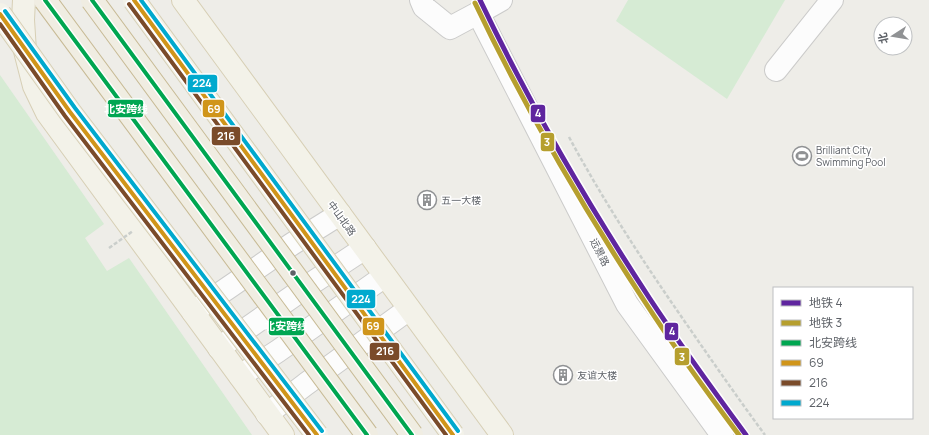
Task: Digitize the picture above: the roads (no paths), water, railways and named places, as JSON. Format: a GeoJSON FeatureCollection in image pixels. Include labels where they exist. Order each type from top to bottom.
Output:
{"type":"FeatureCollection","features":[{"type":"Feature","properties":{"kind":"highway"},"geometry":{"type":"LineString","coordinates":[[45,0],[367,435]]}},
{"type":"Feature","properties":{"kind":"highway"},"geometry":{"type":"LineString","coordinates":[[92,0],[412,435]]}},
{"type":"Feature","properties":{"kind":"main road"},"geometry":{"type":"LineString","coordinates":[[24,0],[25,51],[34,86],[47,113],[283,435]]}},
{"type":"Feature","properties":{"kind":"main road"},"geometry":{"type":"LineString","coordinates":[[134,0],[453,435]]}},
{"type":"Feature","properties":{"kind":"main road","name":"中山北路"},"geometry":{"type":"LineString","coordinates":[[183,0],[502,435]]}},
{"type":"Feature","properties":{"kind":"main road"},"geometry":{"type":"LineString","coordinates":[[0,14],[75,119],[317,435]]}},
{"type":"Feature","properties":{"kind":"street"},"geometry":{"type":"LineString","coordinates":[[421,0],[424,7],[450,28],[501,0]]}},
{"type":"Feature","properties":{"kind":"street"},"geometry":{"type":"LineString","coordinates":[[776,70],[832,0]]}},
{"type":"Feature","properties":{"kind":"street","name":"远景路"},"geometry":{"type":"LineString","coordinates":[[478,13],[627,304],[722,435]]}},
{"type":"Feature","properties":{"kind":"street"},"geometry":{"type":"LineString","coordinates":[[193,312],[292,244],[340,214]]}},
{"type":"Feature","properties":{"kind":"street"},"geometry":{"type":"LineString","coordinates":[[220,348],[309,285],[365,248]]}},
{"type":"Feature","properties":{"kind":"street"},"geometry":{"type":"LineString","coordinates":[[240,376],[385,276]]}},
{"type":"Feature","properties":{"kind":"street"},"geometry":{"type":"LineString","coordinates":[[267,414],[410,309]]}},
{"type":"Feature","properties":{"kind":"metro line","name":"4"},"geometry":{"type":"LineString","coordinates":[[480,0],[518,77],[581,189],[662,316],[697,368],[746,435]]}},
{"type":"Feature","properties":{"kind":"metro line","name":"3"},"geometry":{"type":"LineString","coordinates":[[475,3],[513,80],[576,192],[667,336],[739,435]]}},
{"type":"Feature","properties":{"kind":"place","name":"Brilliant City Swimming Pool"},"geometry":{"type":"Point","coordinates":[802,156]}},
{"type":"Feature","properties":{"kind":"place","name":"五一大楼"},"geometry":{"type":"Point","coordinates":[427,200]}},
{"type":"Feature","properties":{"kind":"place","name":"友谊大楼"},"geometry":{"type":"Point","coordinates":[563,375]}}]}
